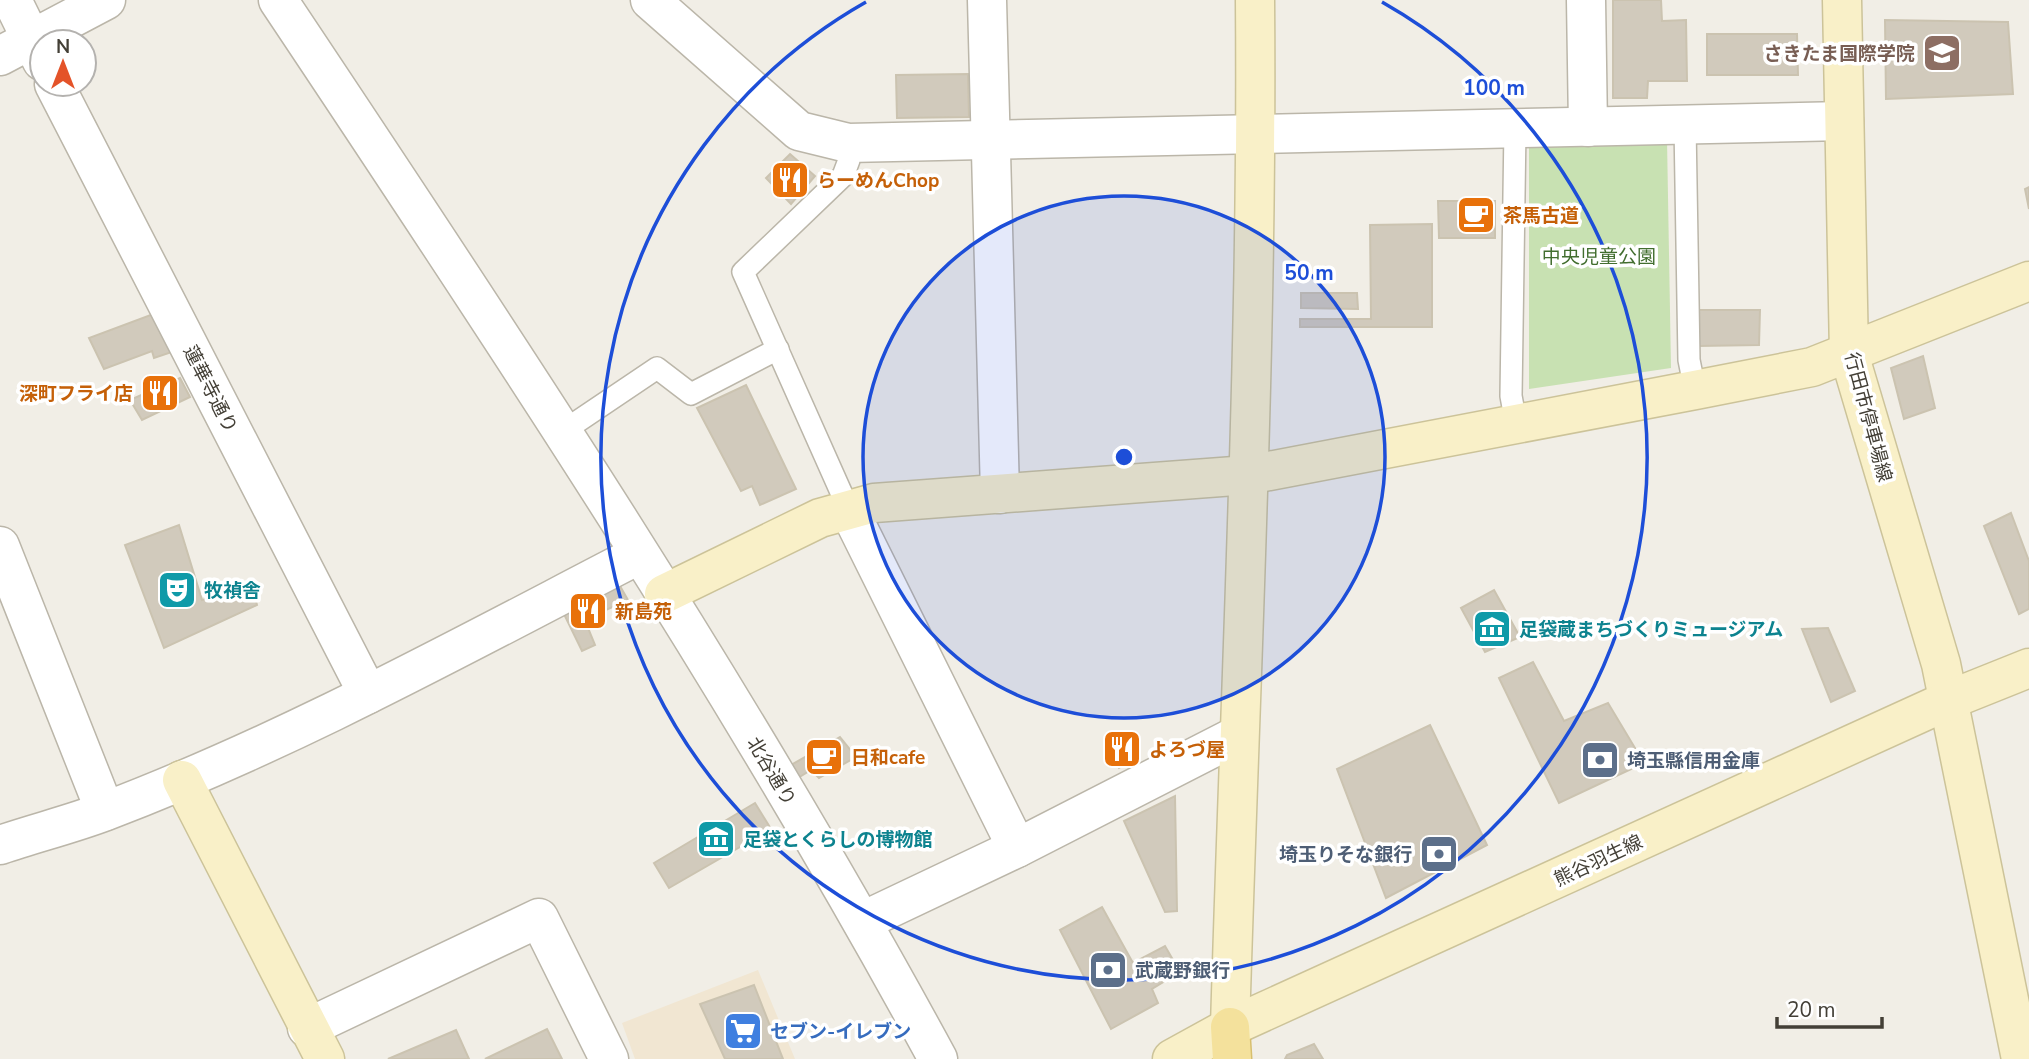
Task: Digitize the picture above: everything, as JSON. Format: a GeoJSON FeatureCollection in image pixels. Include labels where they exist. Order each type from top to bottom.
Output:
{"type":"FeatureCollection","features":[{"type":"Feature","properties":{"kind":"street"},"geometry":{"type":"LineString","coordinates":[[12,0],[24,52],[106,0]]}},
{"type":"Feature","properties":{"kind":"street","name":"北谷通り"},"geometry":{"type":"LineString","coordinates":[[278,0],[492,320],[664,594],[863,921],[938,1059]]}},
{"type":"Feature","properties":{"kind":"street"},"geometry":{"type":"LineString","coordinates":[[650,0],[681,14],[799,131],[848,143],[1844,121]]}},
{"type":"Feature","properties":{"kind":"street"},"geometry":{"type":"LineString","coordinates":[[987,0],[1000,494]]}},
{"type":"Feature","properties":{"kind":"street"},"geometry":{"type":"LineString","coordinates":[[1231,1043],[1256,134],[1255,0]]}},
{"type":"Feature","properties":{"kind":"street"},"geometry":{"type":"LineString","coordinates":[[1586,0],[1588,127]]}},
{"type":"Feature","properties":{"kind":"street","name":"行田市停車場線"},"geometry":{"type":"LineString","coordinates":[[1842,0],[1849,354],[1949,700],[2020,1002],[2021,1059]]}},
{"type":"Feature","properties":{"kind":"street","name":"蓮華寺通り"},"geometry":{"type":"LineString","coordinates":[[61,98],[368,694]]}},
{"type":"Feature","properties":{"kind":"street"},"geometry":{"type":"LineString","coordinates":[[664,594],[820,519],[874,503],[1248,475],[1695,390],[1812,367],[2029,281]]}},
{"type":"Feature","properties":{"kind":"street"},"geometry":{"type":"LineString","coordinates":[[849,510],[1017,848]]}},
{"type":"Feature","properties":{"kind":"street"},"geometry":{"type":"LineString","coordinates":[[0,546],[105,811]]}},
{"type":"Feature","properties":{"kind":"street"},"geometry":{"type":"LineString","coordinates":[[0,845],[105,811],[182,780],[368,694],[638,555]]}},
{"type":"Feature","properties":{"kind":"street","name":"熊谷羽生線"},"geometry":{"type":"LineString","coordinates":[[1171,1059],[1231,1043],[1949,700],[2029,668]]}},
{"type":"Feature","properties":{"kind":"street"},"geometry":{"type":"LineString","coordinates":[[863,921],[1017,848],[1238,735]]}},
{"type":"Feature","properties":{"kind":"street"},"geometry":{"type":"LineString","coordinates":[[182,780],[273,954],[316,1044],[539,918],[609,1059]]}},
{"type":"Feature","properties":{"kind":"lane"},"geometry":{"type":"LineString","coordinates":[[1685,125],[1689,360],[1695,390]]}},
{"type":"Feature","properties":{"kind":"lane"},"geometry":{"type":"LineString","coordinates":[[1516,128],[1511,396],[1516,423]]}},
{"type":"Feature","properties":{"kind":"lane"},"geometry":{"type":"LineString","coordinates":[[848,143],[849,160],[843,176],[743,272],[849,510]]}},
{"type":"Feature","properties":{"kind":"lane"},"geometry":{"type":"LineString","coordinates":[[562,432],[657,368],[691,394],[778,349]]}},
{"type":"Feature","properties":{"kind":"shaded area"},"geometry":{"type":"Polygon","coordinates":[[[758,970],[795,1059],[635,1059],[622,1023],[758,970]]]}},
{"type":"Feature","properties":{"kind":"green space","name":"中央児童公園"},"geometry":{"type":"Polygon","coordinates":[[[1667,139],[1671,368],[1529,389],[1529,143],[1667,139]]]}},
{"type":"Feature","properties":{"kind":"building"},"geometry":{"type":"Polygon","coordinates":[[[1613,0],[1661,0],[1662,21],[1686,20],[1687,81],[1648,81],[1647,98],[1613,98],[1613,0]]]}},
{"type":"Feature","properties":{"kind":"building"},"geometry":{"type":"Polygon","coordinates":[[[1885,20],[2008,22],[2013,94],[1886,99],[1885,20]]]}},
{"type":"Feature","properties":{"kind":"building"},"geometry":{"type":"Polygon","coordinates":[[[1707,34],[1797,34],[1798,75],[1707,75],[1707,34]]]}},
{"type":"Feature","properties":{"kind":"building"},"geometry":{"type":"Polygon","coordinates":[[[968,74],[969,117],[897,118],[896,75],[968,74]]]}},
{"type":"Feature","properties":{"kind":"building"},"geometry":{"type":"Polygon","coordinates":[[[790,154],[815,176],[791,204],[766,178],[790,154]]]}},
{"type":"Feature","properties":{"kind":"building"},"geometry":{"type":"Polygon","coordinates":[[[2029,187],[2029,209],[2025,189],[2029,187]]]}},
{"type":"Feature","properties":{"kind":"building"},"geometry":{"type":"Polygon","coordinates":[[[1438,201],[1495,201],[1495,238],[1439,238],[1438,201]]]}},
{"type":"Feature","properties":{"kind":"building"},"geometry":{"type":"Polygon","coordinates":[[[1432,224],[1432,327],[1300,327],[1300,319],[1371,319],[1370,225],[1432,224]]]}},
{"type":"Feature","properties":{"kind":"building"},"geometry":{"type":"Polygon","coordinates":[[[1301,293],[1357,293],[1358,309],[1301,308],[1301,293]]]}},
{"type":"Feature","properties":{"kind":"building"},"geometry":{"type":"Polygon","coordinates":[[[1699,310],[1760,310],[1759,345],[1699,346],[1699,310]]]}},
{"type":"Feature","properties":{"kind":"building"},"geometry":{"type":"Polygon","coordinates":[[[156,313],[172,352],[154,358],[152,351],[104,369],[89,338],[156,313]]]}},
{"type":"Feature","properties":{"kind":"building"},"geometry":{"type":"Polygon","coordinates":[[[1923,356],[1935,408],[1904,419],[1891,368],[1923,356]]]}},
{"type":"Feature","properties":{"kind":"building"},"geometry":{"type":"Polygon","coordinates":[[[180,378],[190,397],[142,420],[130,400],[180,378]]]}},
{"type":"Feature","properties":{"kind":"building"},"geometry":{"type":"Polygon","coordinates":[[[746,385],[796,489],[760,505],[752,486],[741,491],[697,408],[746,385]]]}},
{"type":"Feature","properties":{"kind":"building"},"geometry":{"type":"Polygon","coordinates":[[[2011,513],[2029,561],[2029,609],[2019,614],[1984,526],[2011,513]]]}},
{"type":"Feature","properties":{"kind":"building"},"geometry":{"type":"Polygon","coordinates":[[[179,525],[202,600],[253,589],[257,605],[164,648],[125,545],[179,525]]]}},
{"type":"Feature","properties":{"kind":"building"},"geometry":{"type":"Polygon","coordinates":[[[616,579],[628,600],[599,613],[604,623],[588,628],[595,645],[582,651],[561,608],[616,579]]]}},
{"type":"Feature","properties":{"kind":"building"},"geometry":{"type":"Polygon","coordinates":[[[1494,590],[1520,637],[1485,652],[1461,608],[1494,590]]]}},
{"type":"Feature","properties":{"kind":"building"},"geometry":{"type":"Polygon","coordinates":[[[1828,628],[1855,691],[1831,702],[1802,629],[1828,628]]]}},
{"type":"Feature","properties":{"kind":"building"},"geometry":{"type":"Polygon","coordinates":[[[1533,662],[1564,721],[1608,703],[1644,763],[1559,803],[1499,678],[1533,662]]]}},
{"type":"Feature","properties":{"kind":"building"},"geometry":{"type":"Polygon","coordinates":[[[1430,725],[1487,845],[1386,898],[1337,769],[1430,725]]]}},
{"type":"Feature","properties":{"kind":"building"},"geometry":{"type":"Polygon","coordinates":[[[1124,734],[1138,757],[1119,768],[1105,745],[1124,734]]]}},
{"type":"Feature","properties":{"kind":"building"},"geometry":{"type":"Polygon","coordinates":[[[840,737],[856,757],[819,778],[811,770],[793,781],[784,769],[840,737]]]}},
{"type":"Feature","properties":{"kind":"building"},"geometry":{"type":"Polygon","coordinates":[[[1175,796],[1177,911],[1165,912],[1124,821],[1175,796]]]}},
{"type":"Feature","properties":{"kind":"building"},"geometry":{"type":"Polygon","coordinates":[[[755,803],[771,829],[669,888],[654,863],[755,803]]]}},
{"type":"Feature","properties":{"kind":"building"},"geometry":{"type":"Polygon","coordinates":[[[1102,907],[1133,963],[1165,946],[1180,972],[1152,989],[1158,1003],[1111,1029],[1060,930],[1102,907]]]}},
{"type":"Feature","properties":{"kind":"building","name":"セブン-イレブン"},"geometry":{"type":"Polygon","coordinates":[[[754,985],[783,1059],[725,1059],[700,1004],[754,985]]]}},
{"type":"Feature","properties":{"kind":"building"},"geometry":{"type":"Polygon","coordinates":[[[547,1029],[562,1059],[485,1059],[547,1029]]]}},
{"type":"Feature","properties":{"kind":"building"},"geometry":{"type":"Polygon","coordinates":[[[456,1030],[469,1059],[388,1059],[456,1030]]]}},
{"type":"Feature","properties":{"kind":"building"},"geometry":{"type":"Polygon","coordinates":[[[1314,1044],[1323,1059],[1285,1059],[1287,1055],[1314,1044]]]}},
{"type":"Feature","properties":{"kind":"place","name":"さきたま国際学院"},"geometry":{"type":"Point","coordinates":[1942,53]}},
{"type":"Feature","properties":{"kind":"place","name":"らーめんChop"},"geometry":{"type":"Point","coordinates":[790,180]}},
{"type":"Feature","properties":{"kind":"place","name":"茶馬古道"},"geometry":{"type":"Point","coordinates":[1476,215]}},
{"type":"Feature","properties":{"kind":"place","name":"深町フライ店"},"geometry":{"type":"Point","coordinates":[160,393]}},
{"type":"Feature","properties":{"kind":"place","name":"牧禎舎"},"geometry":{"type":"Point","coordinates":[177,590]}},
{"type":"Feature","properties":{"kind":"place","name":"新島苑"},"geometry":{"type":"Point","coordinates":[588,611]}},
{"type":"Feature","properties":{"kind":"place","name":"足袋蔵まちづくりミュージアム"},"geometry":{"type":"Point","coordinates":[1492,629]}},
{"type":"Feature","properties":{"kind":"place","name":"よろづ屋"},"geometry":{"type":"Point","coordinates":[1122,749]}},
{"type":"Feature","properties":{"kind":"place","name":"日和cafe"},"geometry":{"type":"Point","coordinates":[824,757]}},
{"type":"Feature","properties":{"kind":"place","name":"埼玉縣信用金庫"},"geometry":{"type":"Point","coordinates":[1600,760]}},
{"type":"Feature","properties":{"kind":"place","name":"足袋とくらしの博物館"},"geometry":{"type":"Point","coordinates":[716,839]}},
{"type":"Feature","properties":{"kind":"place","name":"埼玉りそな銀行"},"geometry":{"type":"Point","coordinates":[1439,854]}},
{"type":"Feature","properties":{"kind":"place","name":"武蔵野銀行"},"geometry":{"type":"Point","coordinates":[1108,970]}},
{"type":"Feature","properties":{"kind":"place","name":"セブン-イレブン"},"geometry":{"type":"Point","coordinates":[743,1031]}}]}
